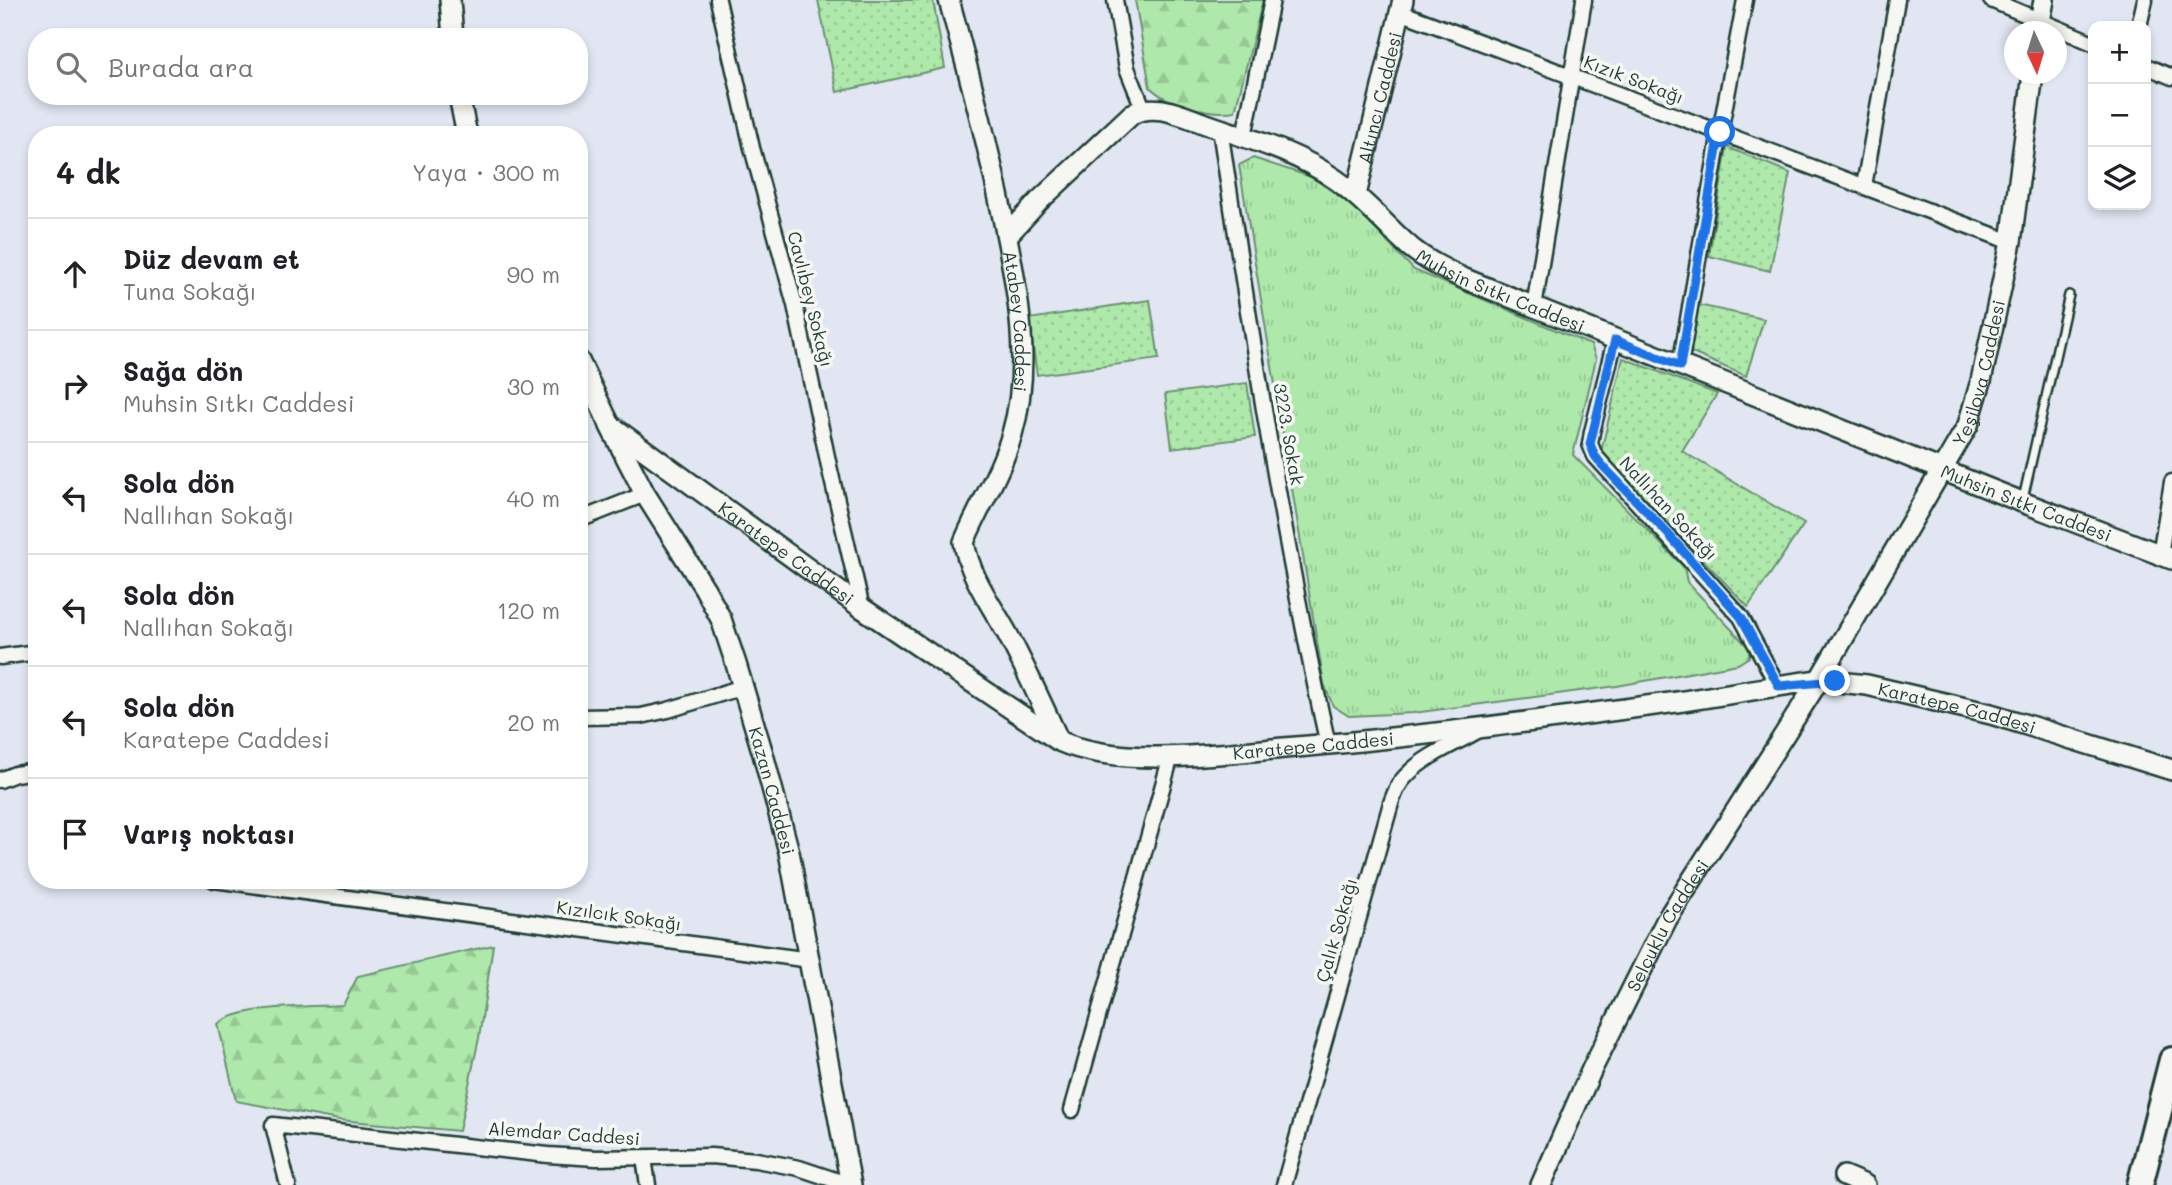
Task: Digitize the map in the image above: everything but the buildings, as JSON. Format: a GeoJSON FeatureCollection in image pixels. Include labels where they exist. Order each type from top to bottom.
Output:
{"type":"FeatureCollection","features":[{"type":"Feature","properties":{"kind":"highway"},"geometry":{"type":"LineString","coordinates":[[2140,1185],[2172,1060]]}},
{"type":"Feature","properties":{"kind":"street"},"geometry":{"type":"LineString","coordinates":[[450,0],[452,28]]}},
{"type":"Feature","properties":{"kind":"street","name":"Cavlıbey Sokağı"},"geometry":{"type":"LineString","coordinates":[[718,0],[752,148],[795,304],[862,608]]}},
{"type":"Feature","properties":{"kind":"street","name":"Atabey Caddesi"},"geometry":{"type":"LineString","coordinates":[[949,0],[982,121],[1007,236],[1021,331],[1020,397],[1012,434],[964,542],[966,555],[1059,741]]}},
{"type":"Feature","properties":{"kind":"street"},"geometry":{"type":"LineString","coordinates":[[1007,236],[1071,171],[1132,114],[1143,108],[1127,68],[1115,0]]}},
{"type":"Feature","properties":{"kind":"street"},"geometry":{"type":"LineString","coordinates":[[1244,136],[1272,0]]}},
{"type":"Feature","properties":{"kind":"street"},"geometry":{"type":"LineString","coordinates":[[1534,307],[1584,0]]}},
{"type":"Feature","properties":{"kind":"street"},"geometry":{"type":"LineString","coordinates":[[1680,366],[1745,0]]}},
{"type":"Feature","properties":{"kind":"street"},"geometry":{"type":"LineString","coordinates":[[1864,186],[1897,0]]}},
{"type":"Feature","properties":{"kind":"street"},"geometry":{"type":"LineString","coordinates":[[1991,0],[2030,21]]}},
{"type":"Feature","properties":{"kind":"street"},"geometry":{"type":"LineString","coordinates":[[2040,21],[2044,0]]}},
{"type":"Feature","properties":{"kind":"street"},"geometry":{"type":"LineString","coordinates":[[2141,21],[2145,0]]}},
{"type":"Feature","properties":{"kind":"street","name":"Kızık Sokağı"},"geometry":{"type":"LineString","coordinates":[[1401,6],[1572,76],[2011,242]]}},
{"type":"Feature","properties":{"kind":"street","name":"Altıncı Caddesi"},"geometry":{"type":"LineString","coordinates":[[1356,195],[1401,6]]}},
{"type":"Feature","properties":{"kind":"street"},"geometry":{"type":"LineString","coordinates":[[2067,35],[2088,41]]}},
{"type":"Feature","properties":{"kind":"street"},"geometry":{"type":"LineString","coordinates":[[2151,68],[2172,77]]}},
{"type":"Feature","properties":{"kind":"street","name":"Yeşilova Caddesi"},"geometry":{"type":"LineString","coordinates":[[1819,680],[1943,470],[1975,407],[2011,242],[2032,84]]}},
{"type":"Feature","properties":{"kind":"street"},"geometry":{"type":"LineString","coordinates":[[461,105],[465,126]]}},
{"type":"Feature","properties":{"kind":"street","name":"Muhsin Sıtkı Caddesi"},"geometry":{"type":"LineString","coordinates":[[1143,108],[1172,113],[1244,136],[1307,161],[1356,195],[1412,248],[1438,267],[1680,366],[2166,557]]}},
{"type":"Feature","properties":{"kind":"street","name":"3223. Sokak"},"geometry":{"type":"LineString","coordinates":[[1220,129],[1240,264],[1290,555],[1328,745]]}},
{"type":"Feature","properties":{"kind":"street","name":"Nallıhan Sokağı"},"geometry":{"type":"LineString","coordinates":[[1615,340],[1592,432],[1590,444],[1595,456],[1741,617],[1779,686]]}},
{"type":"Feature","properties":{"kind":"street","name":"Karatepe Caddesi"},"geometry":{"type":"LineString","coordinates":[[588,380],[610,425],[862,608],[1073,748],[1171,756],[1328,745],[1664,704],[1819,680],[1867,685],[1966,708],[2172,770]]}},
{"type":"Feature","properties":{"kind":"street","name":"Kazan Caddesi"},"geometry":{"type":"LineString","coordinates":[[610,425],[645,494],[721,619],[743,687],[789,852],[850,1185]]}},
{"type":"Feature","properties":{"kind":"street"},"geometry":{"type":"LineString","coordinates":[[2166,557],[2172,482]]}},
{"type":"Feature","properties":{"kind":"street"},"geometry":{"type":"LineString","coordinates":[[588,516],[645,494]]}},
{"type":"Feature","properties":{"kind":"street"},"geometry":{"type":"LineString","coordinates":[[0,657],[28,653]]}},
{"type":"Feature","properties":{"kind":"street","name":"Selçuklu Caddesi"},"geometry":{"type":"LineString","coordinates":[[1541,1185],[1592,1069],[1667,919],[1819,680]]}},
{"type":"Feature","properties":{"kind":"street"},"geometry":{"type":"LineString","coordinates":[[588,717],[641,716],[743,687]]}},
{"type":"Feature","properties":{"kind":"street","name":"Çalık Sokağı"},"geometry":{"type":"LineString","coordinates":[[1284,1185],[1397,788],[1417,766],[1483,727]]}},
{"type":"Feature","properties":{"kind":"street"},"geometry":{"type":"LineString","coordinates":[[1072,1110],[1171,756]]}},
{"type":"Feature","properties":{"kind":"street"},"geometry":{"type":"LineString","coordinates":[[0,780],[28,772]]}},
{"type":"Feature","properties":{"kind":"street","name":"Kızılcık Sokağı"},"geometry":{"type":"LineString","coordinates":[[281,889],[810,960]]}},
{"type":"Feature","properties":{"kind":"street","name":"Alemdar Caddesi"},"geometry":{"type":"LineString","coordinates":[[288,1185],[273,1125],[548,1156],[712,1156],[756,1160],[799,1168],[850,1185]]}},
{"type":"Feature","properties":{"kind":"street"},"geometry":{"type":"LineString","coordinates":[[644,1158],[648,1185]]}},
{"type":"Feature","properties":{"kind":"lane"},"geometry":{"type":"LineString","coordinates":[[2022,502],[2069,295]]}},
{"type":"Feature","properties":{"kind":"green space"},"geometry":{"type":"Polygon","coordinates":[[[818,0],[933,0],[945,68],[837,92],[818,0]]]}},
{"type":"Feature","properties":{"kind":"green space"},"geometry":{"type":"Polygon","coordinates":[[[1135,0],[1263,0],[1235,111],[1214,111],[1178,104],[1150,87],[1135,0]]]}},
{"type":"Feature","properties":{"kind":"green space"},"geometry":{"type":"Polygon","coordinates":[[[1727,147],[1790,173],[1770,271],[1709,256],[1727,147]]]}},
{"type":"Feature","properties":{"kind":"green space"},"geometry":{"type":"Polygon","coordinates":[[[1253,158],[1314,178],[1366,216],[1414,270],[1591,345],[1596,359],[1573,455],[1684,567],[1687,582],[1749,648],[1749,657],[1738,664],[1617,686],[1413,713],[1349,716],[1333,706],[1324,684],[1239,165],[1253,158]]]}},
{"type":"Feature","properties":{"kind":"green space"},"geometry":{"type":"Polygon","coordinates":[[[1150,300],[1159,359],[1037,375],[1029,319],[1150,300]]]}},
{"type":"Feature","properties":{"kind":"green space"},"geometry":{"type":"Polygon","coordinates":[[[1698,305],[1764,319],[1746,376],[1692,353],[1690,345],[1698,305]]]}},
{"type":"Feature","properties":{"kind":"green space"},"geometry":{"type":"Polygon","coordinates":[[[1623,358],[1717,394],[1682,451],[1804,524],[1748,607],[1601,452],[1623,358]]]}},
{"type":"Feature","properties":{"kind":"green space"},"geometry":{"type":"Polygon","coordinates":[[[1247,383],[1255,437],[1172,448],[1165,394],[1247,383]]]}},
{"type":"Feature","properties":{"kind":"green space"},"geometry":{"type":"Polygon","coordinates":[[[493,945],[479,1038],[459,1131],[339,1120],[236,1101],[218,1024],[243,1013],[260,1010],[343,1005],[358,976],[493,945]]]}},
{"type":"Feature","properties":{"kind":"route"},"geometry":{"type":"LineString","coordinates":[[1720,132],[1680,366],[1615,340],[1590,444],[1602,465],[1668,534],[1741,617],[1779,686],[1819,680],[1835,681]]}}]}
